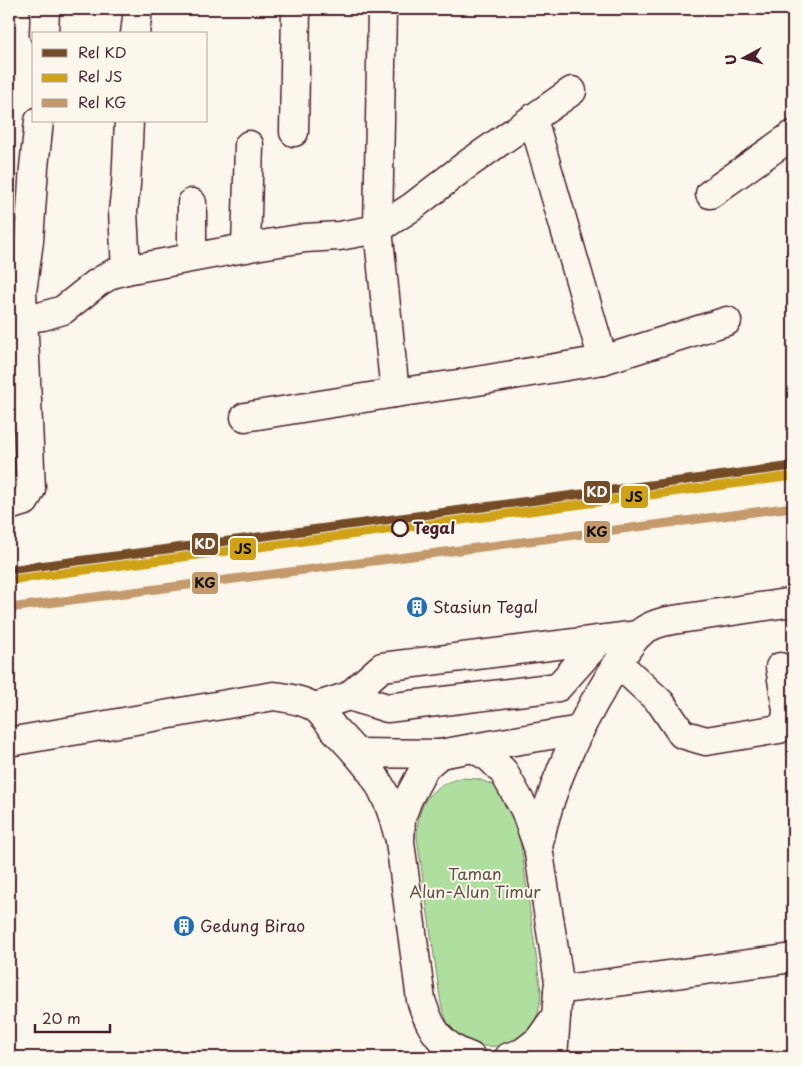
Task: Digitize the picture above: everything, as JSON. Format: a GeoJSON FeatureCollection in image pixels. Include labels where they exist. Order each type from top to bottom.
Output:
{"type":"FeatureCollection","features":[{"type":"Feature","properties":{"kind":"street"},"geometry":{"type":"LineString","coordinates":[[44,32],[45,9]]}},
{"type":"Feature","properties":{"kind":"street"},"geometry":{"type":"LineString","coordinates":[[135,32],[138,9]]}},
{"type":"Feature","properties":{"kind":"street"},"geometry":{"type":"LineString","coordinates":[[294,132],[296,9]]}},
{"type":"Feature","properties":{"kind":"street"},"geometry":{"type":"LineString","coordinates":[[382,9],[378,229],[395,393]]}},
{"type":"Feature","properties":{"kind":"street"},"geometry":{"type":"LineString","coordinates":[[23,319],[63,310],[97,283],[112,274],[126,270],[305,238],[339,236],[378,229],[412,207],[465,166],[572,91]]}},
{"type":"Feature","properties":{"kind":"street"},"geometry":{"type":"LineString","coordinates":[[532,119],[603,360]]}},
{"type":"Feature","properties":{"kind":"street"},"geometry":{"type":"LineString","coordinates":[[9,506],[26,502],[31,489],[23,319],[23,278],[29,241],[39,122]]}},
{"type":"Feature","properties":{"kind":"street"},"geometry":{"type":"LineString","coordinates":[[126,270],[123,211],[126,185],[128,122]]}},
{"type":"Feature","properties":{"kind":"street"},"geometry":{"type":"LineString","coordinates":[[710,194],[793,135]]}},
{"type":"Feature","properties":{"kind":"street"},"geometry":{"type":"LineString","coordinates":[[246,248],[249,145]]}},
{"type":"Feature","properties":{"kind":"street"},"geometry":{"type":"LineString","coordinates":[[192,203],[192,257]]}},
{"type":"Feature","properties":{"kind":"street"},"geometry":{"type":"LineString","coordinates":[[245,417],[603,360],[727,321]]}},
{"type":"Feature","properties":{"kind":"street"},"geometry":{"type":"LineString","coordinates":[[538,847],[544,818],[557,780],[580,730],[596,699],[638,635],[654,625],[673,620],[793,602]]}},
{"type":"Feature","properties":{"kind":"street"},"geometry":{"type":"LineString","coordinates":[[314,707],[349,696],[382,667],[638,635]]}},
{"type":"Feature","properties":{"kind":"street"},"geometry":{"type":"LineString","coordinates":[[349,696],[387,708],[558,687],[600,640]]}},
{"type":"Feature","properties":{"kind":"street"},"geometry":{"type":"LineString","coordinates":[[618,663],[661,703],[682,734],[706,741],[779,729],[786,721],[787,710],[780,667]]}},
{"type":"Feature","properties":{"kind":"street"},"geometry":{"type":"LineString","coordinates":[[9,742],[274,696],[292,698],[314,707],[358,753],[386,793],[400,842],[422,1000],[428,1022],[444,1048],[471,1057]]}},
{"type":"Feature","properties":{"kind":"street"},"geometry":{"type":"LineString","coordinates":[[358,753],[440,754],[580,730]]}},
{"type":"Feature","properties":{"kind":"street"},"geometry":{"type":"LineString","coordinates":[[473,748],[490,758],[503,771],[513,786],[525,810],[538,847],[556,963],[557,1003],[554,1057]]}},
{"type":"Feature","properties":{"kind":"street"},"geometry":{"type":"LineString","coordinates":[[400,842],[401,818],[408,799],[425,767],[440,754]]}},
{"type":"Feature","properties":{"kind":"street"},"geometry":{"type":"LineString","coordinates":[[557,1003],[793,958]]}},
{"type":"Feature","properties":{"kind":"street"},"geometry":{"type":"LineString","coordinates":[[509,1057],[522,1053],[539,1040],[557,1003]]}},
{"type":"Feature","properties":{"kind":"green space","name":"Taman Alun-Alun Timur"},"geometry":{"type":"Polygon","coordinates":[[[461,778],[478,779],[493,785],[505,795],[518,824],[541,992],[537,1014],[527,1032],[508,1044],[497,1046],[474,1044],[463,1039],[454,1032],[445,1015],[441,1004],[417,837],[420,815],[427,798],[440,786],[461,778]]]}},
{"type":"Feature","properties":{"kind":"rail line","name":"KD"},"geometry":{"type":"LineString","coordinates":[[9,570],[793,466]]}},
{"type":"Feature","properties":{"kind":"rail line","name":"JS"},"geometry":{"type":"LineString","coordinates":[[10,580],[793,476]]}},
{"type":"Feature","properties":{"kind":"rail line","name":"KG"},"geometry":{"type":"LineString","coordinates":[[9,608],[793,507]]}},
{"type":"Feature","properties":{"kind":"place","name":"Tegal"},"geometry":{"type":"Point","coordinates":[400,528]}},
{"type":"Feature","properties":{"kind":"place","name":"Stasiun Tegal"},"geometry":{"type":"Point","coordinates":[417,607]}},
{"type":"Feature","properties":{"kind":"place","name":"Gedung Birao"},"geometry":{"type":"Point","coordinates":[184,926]}}]}
